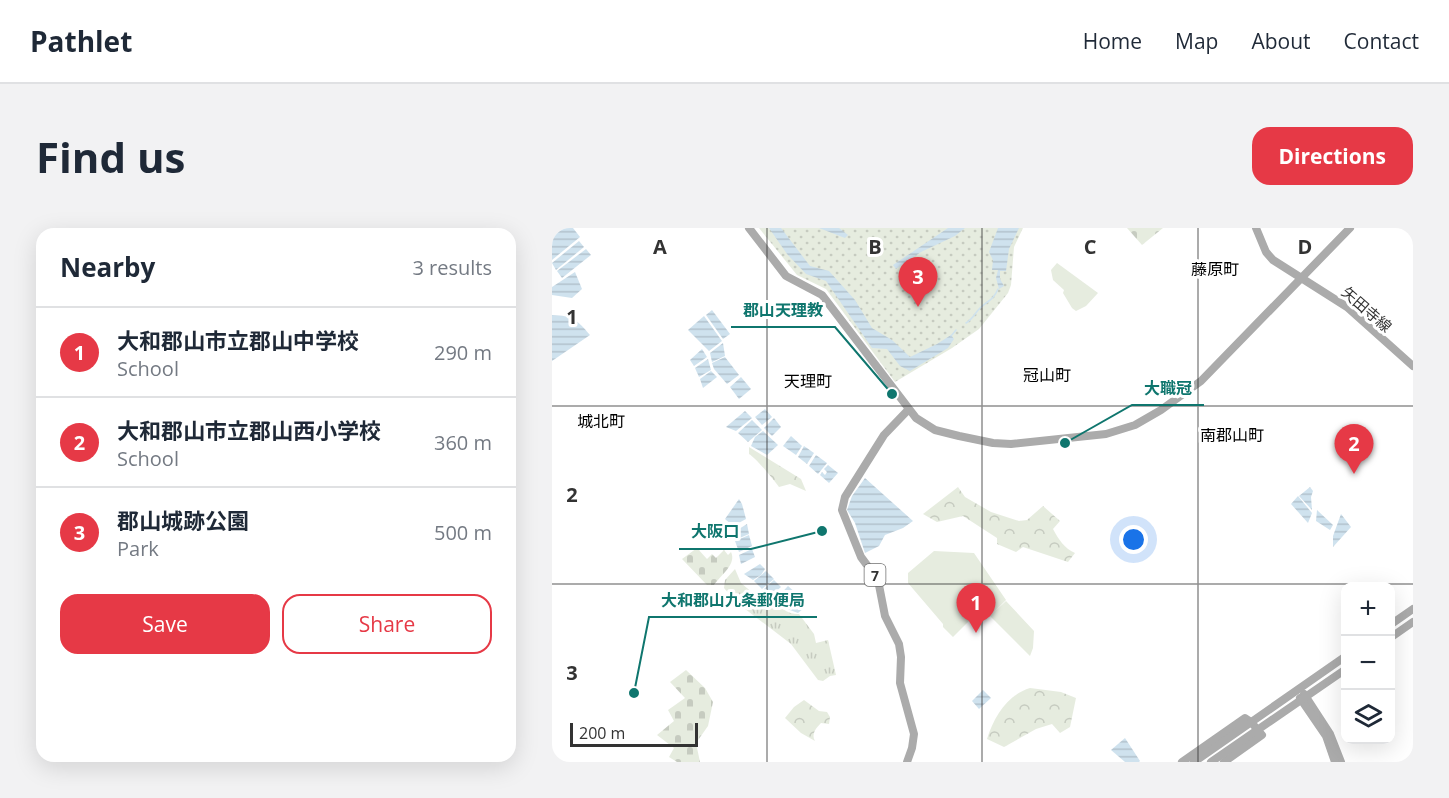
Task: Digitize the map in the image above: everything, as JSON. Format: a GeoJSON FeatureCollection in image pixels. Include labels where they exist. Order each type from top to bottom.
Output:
{"type":"FeatureCollection","features":[{"type":"Feature","properties":{"kind":"main road"},"geometry":{"type":"LineString","coordinates":[[749,228],[785,274],[822,295],[908,410],[925,425],[935,430],[993,443],[1011,444],[1106,434],[1147,419],[1201,381],[1350,228]]}},
{"type":"Feature","properties":{"kind":"main road","name":"矢田寺線"},"geometry":{"type":"LineString","coordinates":[[1256,228],[1266,252],[1273,260],[1355,314],[1413,366]]}},
{"type":"Feature","properties":{"kind":"main road","name":"7"},"geometry":{"type":"LineString","coordinates":[[907,762],[914,734],[900,683],[899,644],[885,615],[878,580],[861,557],[850,525],[843,515],[842,503],[884,435],[908,410]]}},
{"type":"Feature","properties":{"kind":"main road"},"geometry":{"type":"LineString","coordinates":[[1395,621],[1413,609]]}},
{"type":"Feature","properties":{"kind":"main road"},"geometry":{"type":"LineString","coordinates":[[1393,636],[1413,622]]}},
{"type":"Feature","properties":{"kind":"main road"},"geometry":{"type":"LineString","coordinates":[[1182,762],[1341,659]]}},
{"type":"Feature","properties":{"kind":"main road"},"geometry":{"type":"LineString","coordinates":[[1224,762],[1304,698],[1341,672]]}},
{"type":"Feature","properties":{"kind":"main road"},"geometry":{"type":"LineString","coordinates":[[1297,689],[1330,734],[1341,762]]}},
{"type":"Feature","properties":{"kind":"main road"},"geometry":{"type":"LineString","coordinates":[[1304,698],[1326,736],[1335,762]]}},
{"type":"Feature","properties":{"kind":"main road"},"geometry":{"type":"LineString","coordinates":[[1248,720],[1260,732]]}},
{"type":"Feature","properties":{"kind":"main road"},"geometry":{"type":"LineString","coordinates":[[1194,762],[1248,720]]}},
{"type":"Feature","properties":{"kind":"main road"},"geometry":{"type":"LineString","coordinates":[[1211,762],[1260,732]]}},
{"type":"Feature","properties":{"kind":"green space"},"geometry":{"type":"Polygon","coordinates":[[[759,228],[1023,228],[1014,247],[1011,285],[1008,293],[979,329],[895,382],[826,289],[797,275],[759,228]]]}},
{"type":"Feature","properties":{"kind":"green space"},"geometry":{"type":"Polygon","coordinates":[[[1127,228],[1163,228],[1142,245],[1127,228]]]}},
{"type":"Feature","properties":{"kind":"green space"},"geometry":{"type":"Polygon","coordinates":[[[1057,263],[1098,293],[1086,306],[1076,311],[1072,308],[1063,293],[1064,290],[1053,280],[1051,270],[1057,263]]]}},
{"type":"Feature","properties":{"kind":"green space"},"geometry":{"type":"Polygon","coordinates":[[[749,447],[801,479],[806,491],[790,484],[779,487],[749,454],[749,447]]]}},
{"type":"Feature","properties":{"kind":"green space"},"geometry":{"type":"Polygon","coordinates":[[[958,487],[965,497],[991,512],[1019,521],[1027,520],[1043,506],[1060,521],[1053,529],[1062,543],[1075,553],[1068,562],[1023,547],[1016,552],[997,544],[997,538],[963,516],[937,522],[923,514],[958,487]]]}},
{"type":"Feature","properties":{"kind":"green space"},"geometry":{"type":"Polygon","coordinates":[[[697,548],[707,559],[712,554],[716,558],[724,550],[728,555],[731,552],[730,565],[714,585],[707,585],[682,559],[697,548]]]}},
{"type":"Feature","properties":{"kind":"green space"},"geometry":{"type":"Polygon","coordinates":[[[934,551],[974,553],[1006,600],[991,615],[1006,601],[1034,631],[1030,656],[982,608],[953,637],[943,627],[943,624],[908,583],[908,573],[934,551]]]}},
{"type":"Feature","properties":{"kind":"green space"},"geometry":{"type":"Polygon","coordinates":[[[735,569],[741,583],[767,605],[773,599],[784,610],[799,614],[814,634],[816,643],[828,640],[836,675],[823,681],[818,680],[791,644],[736,602],[724,588],[725,580],[735,569]]]}},
{"type":"Feature","properties":{"kind":"green space"},"geometry":{"type":"Polygon","coordinates":[[[686,670],[705,688],[713,702],[708,726],[696,743],[700,762],[677,762],[669,757],[674,748],[657,735],[674,721],[668,710],[685,698],[670,682],[686,670]]]}},
{"type":"Feature","properties":{"kind":"green space"},"geometry":{"type":"Polygon","coordinates":[[[1030,688],[1061,692],[1076,698],[1070,727],[1060,733],[1052,724],[1036,729],[1004,747],[987,739],[1002,708],[1022,691],[1030,688]]]}},
{"type":"Feature","properties":{"kind":"green space"},"geometry":{"type":"Polygon","coordinates":[[[804,700],[819,711],[827,712],[830,717],[829,724],[821,723],[816,729],[815,741],[801,733],[785,718],[804,700]]]}},
{"type":"Feature","properties":{"kind":"water"},"geometry":{"type":"Polygon","coordinates":[[[563,228],[573,228],[580,237],[552,260],[552,237],[563,228]]]}},
{"type":"Feature","properties":{"kind":"water"},"geometry":{"type":"Polygon","coordinates":[[[769,228],[781,228],[810,266],[829,271],[855,300],[872,328],[892,340],[910,357],[951,335],[954,339],[948,348],[910,371],[900,366],[887,349],[872,348],[826,281],[806,274],[787,254],[769,228]]]}},
{"type":"Feature","properties":{"kind":"water"},"geometry":{"type":"Polygon","coordinates":[[[819,228],[839,228],[848,235],[845,238],[819,228]]]}},
{"type":"Feature","properties":{"kind":"water"},"geometry":{"type":"Polygon","coordinates":[[[948,228],[965,228],[955,236],[921,252],[896,269],[893,265],[948,228]]]}},
{"type":"Feature","properties":{"kind":"water"},"geometry":{"type":"Polygon","coordinates":[[[998,228],[1019,228],[1009,249],[1006,271],[1000,271],[1000,279],[1004,286],[999,289],[996,278],[998,270],[992,270],[993,260],[989,252],[998,228]]]}},
{"type":"Feature","properties":{"kind":"water"},"geometry":{"type":"Polygon","coordinates":[[[579,241],[584,247],[556,270],[552,263],[579,241]]]}},
{"type":"Feature","properties":{"kind":"water"},"geometry":{"type":"Polygon","coordinates":[[[586,249],[591,255],[562,278],[557,271],[586,249]]]}},
{"type":"Feature","properties":{"kind":"water"},"geometry":{"type":"Polygon","coordinates":[[[575,272],[582,289],[572,298],[552,295],[552,287],[575,272]]]}},
{"type":"Feature","properties":{"kind":"water"},"geometry":{"type":"Polygon","coordinates":[[[712,310],[730,334],[723,339],[706,315],[712,310]]]}},
{"type":"Feature","properties":{"kind":"water"},"geometry":{"type":"Polygon","coordinates":[[[552,315],[574,319],[590,335],[552,361],[552,315]]]}},
{"type":"Feature","properties":{"kind":"water"},"geometry":{"type":"Polygon","coordinates":[[[704,316],[722,341],[709,351],[688,330],[704,316]]]}},
{"type":"Feature","properties":{"kind":"water"},"geometry":{"type":"Polygon","coordinates":[[[723,343],[725,356],[712,362],[710,353],[723,343]]]}},
{"type":"Feature","properties":{"kind":"water"},"geometry":{"type":"Polygon","coordinates":[[[702,349],[707,357],[694,366],[690,360],[702,349]]]}},
{"type":"Feature","properties":{"kind":"water"},"geometry":{"type":"Polygon","coordinates":[[[725,357],[739,375],[727,384],[714,369],[712,363],[725,357]]]}},
{"type":"Feature","properties":{"kind":"water"},"geometry":{"type":"Polygon","coordinates":[[[708,359],[711,370],[699,377],[695,368],[708,359]]]}},
{"type":"Feature","properties":{"kind":"water"},"geometry":{"type":"Polygon","coordinates":[[[711,371],[717,377],[703,388],[700,379],[711,371]]]}},
{"type":"Feature","properties":{"kind":"water"},"geometry":{"type":"Polygon","coordinates":[[[741,377],[751,389],[739,399],[730,387],[741,377]]]}},
{"type":"Feature","properties":{"kind":"water"},"geometry":{"type":"Polygon","coordinates":[[[765,409],[772,417],[762,425],[755,417],[765,409]]]}},
{"type":"Feature","properties":{"kind":"water"},"geometry":{"type":"Polygon","coordinates":[[[745,411],[752,418],[736,431],[726,427],[745,411]]]}},
{"type":"Feature","properties":{"kind":"water"},"geometry":{"type":"Polygon","coordinates":[[[774,418],[781,427],[772,436],[764,428],[774,418]]]}},
{"type":"Feature","properties":{"kind":"water"},"geometry":{"type":"Polygon","coordinates":[[[752,420],[762,430],[748,442],[738,433],[752,420]]]}},
{"type":"Feature","properties":{"kind":"water"},"geometry":{"type":"Polygon","coordinates":[[[763,431],[778,445],[767,455],[751,446],[755,437],[763,431]]]}},
{"type":"Feature","properties":{"kind":"water"},"geometry":{"type":"Polygon","coordinates":[[[791,436],[802,446],[796,455],[783,446],[791,436]]]}},
{"type":"Feature","properties":{"kind":"water"},"geometry":{"type":"Polygon","coordinates":[[[804,446],[814,453],[807,464],[798,457],[804,446]]]}},
{"type":"Feature","properties":{"kind":"water"},"geometry":{"type":"Polygon","coordinates":[[[816,455],[827,463],[818,474],[809,466],[816,455]]]}},
{"type":"Feature","properties":{"kind":"water"},"geometry":{"type":"Polygon","coordinates":[[[828,465],[838,473],[829,483],[820,475],[822,472],[825,475],[827,472],[824,469],[828,465]]]}},
{"type":"Feature","properties":{"kind":"water"},"geometry":{"type":"Polygon","coordinates":[[[865,478],[913,521],[885,535],[879,546],[865,553],[855,523],[847,510],[852,496],[865,478]]]}},
{"type":"Feature","properties":{"kind":"water"},"geometry":{"type":"Polygon","coordinates":[[[1310,487],[1313,491],[1312,510],[1299,496],[1310,487]]]}},
{"type":"Feature","properties":{"kind":"water"},"geometry":{"type":"Polygon","coordinates":[[[1298,496],[1312,513],[1308,523],[1291,504],[1298,496]]]}},
{"type":"Feature","properties":{"kind":"water"},"geometry":{"type":"Polygon","coordinates":[[[739,499],[746,519],[733,526],[725,519],[739,499]]]}},
{"type":"Feature","properties":{"kind":"water"},"geometry":{"type":"Polygon","coordinates":[[[1317,510],[1333,525],[1330,530],[1316,521],[1317,510]]]}},
{"type":"Feature","properties":{"kind":"water"},"geometry":{"type":"Polygon","coordinates":[[[1341,514],[1351,527],[1333,547],[1333,536],[1341,514]]]}},
{"type":"Feature","properties":{"kind":"water"},"geometry":{"type":"Polygon","coordinates":[[[747,524],[749,534],[735,540],[734,532],[747,524]]]}},
{"type":"Feature","properties":{"kind":"water"},"geometry":{"type":"Polygon","coordinates":[[[749,535],[752,546],[739,552],[735,541],[749,535]]]}},
{"type":"Feature","properties":{"kind":"water"},"geometry":{"type":"Polygon","coordinates":[[[752,549],[755,557],[741,564],[739,555],[752,549]]]}},
{"type":"Feature","properties":{"kind":"water"},"geometry":{"type":"Polygon","coordinates":[[[760,564],[765,569],[753,580],[744,574],[760,564]]]}},
{"type":"Feature","properties":{"kind":"water"},"geometry":{"type":"Polygon","coordinates":[[[766,571],[774,579],[762,589],[754,581],[766,571]]]}},
{"type":"Feature","properties":{"kind":"water"},"geometry":{"type":"Polygon","coordinates":[[[774,580],[781,587],[771,596],[764,589],[774,580]]]}},
{"type":"Feature","properties":{"kind":"water"},"geometry":{"type":"Polygon","coordinates":[[[788,586],[806,602],[804,608],[798,613],[779,606],[775,600],[788,586]]]}},
{"type":"Feature","properties":{"kind":"water"},"geometry":{"type":"Polygon","coordinates":[[[983,690],[991,698],[979,709],[972,701],[983,690]]]}},
{"type":"Feature","properties":{"kind":"water"},"geometry":{"type":"Polygon","coordinates":[[[1125,738],[1139,762],[1125,762],[1111,750],[1125,738]]]}},
{"type":"Feature","properties":{"kind":"waterway"},"geometry":{"type":"LineString","coordinates":[[966,323],[993,298],[998,289]]}},
{"type":"Feature","properties":{"kind":"waterway"},"geometry":{"type":"LineString","coordinates":[[951,336],[956,330]]}},
{"type":"Feature","properties":{"kind":"place","name":"郡山城跡公園"},"geometry":{"type":"Point","coordinates":[918,307]}},
{"type":"Feature","properties":{"kind":"place","name":"郡山天理教"},"geometry":{"type":"Point","coordinates":[892,394]}},
{"type":"Feature","properties":{"kind":"place","name":"大職冠"},"geometry":{"type":"Point","coordinates":[1065,443]}},
{"type":"Feature","properties":{"kind":"place","name":"大和郡山市立郡山西小学校"},"geometry":{"type":"Point","coordinates":[1354,474]}},
{"type":"Feature","properties":{"kind":"place","name":"大阪口"},"geometry":{"type":"Point","coordinates":[822,531]}},
{"type":"Feature","properties":{"kind":"place","name":"大和郡山市立郡山中学校"},"geometry":{"type":"Point","coordinates":[976,633]}},
{"type":"Feature","properties":{"kind":"place","name":"大和郡山九条郵便局"},"geometry":{"type":"Point","coordinates":[634,693]}},
{"type":"Feature","properties":{"kind":"district","name":"藤原町"},"geometry":{"type":"Point","coordinates":[1215,269]}},
{"type":"Feature","properties":{"kind":"district","name":"冠山町"},"geometry":{"type":"Point","coordinates":[1047,375]}},
{"type":"Feature","properties":{"kind":"district","name":"天理町"},"geometry":{"type":"Point","coordinates":[808,381]}},
{"type":"Feature","properties":{"kind":"district","name":"城北町"},"geometry":{"type":"Point","coordinates":[601,421]}},
{"type":"Feature","properties":{"kind":"district","name":"南郡山町"},"geometry":{"type":"Point","coordinates":[1232,435]}}]}
